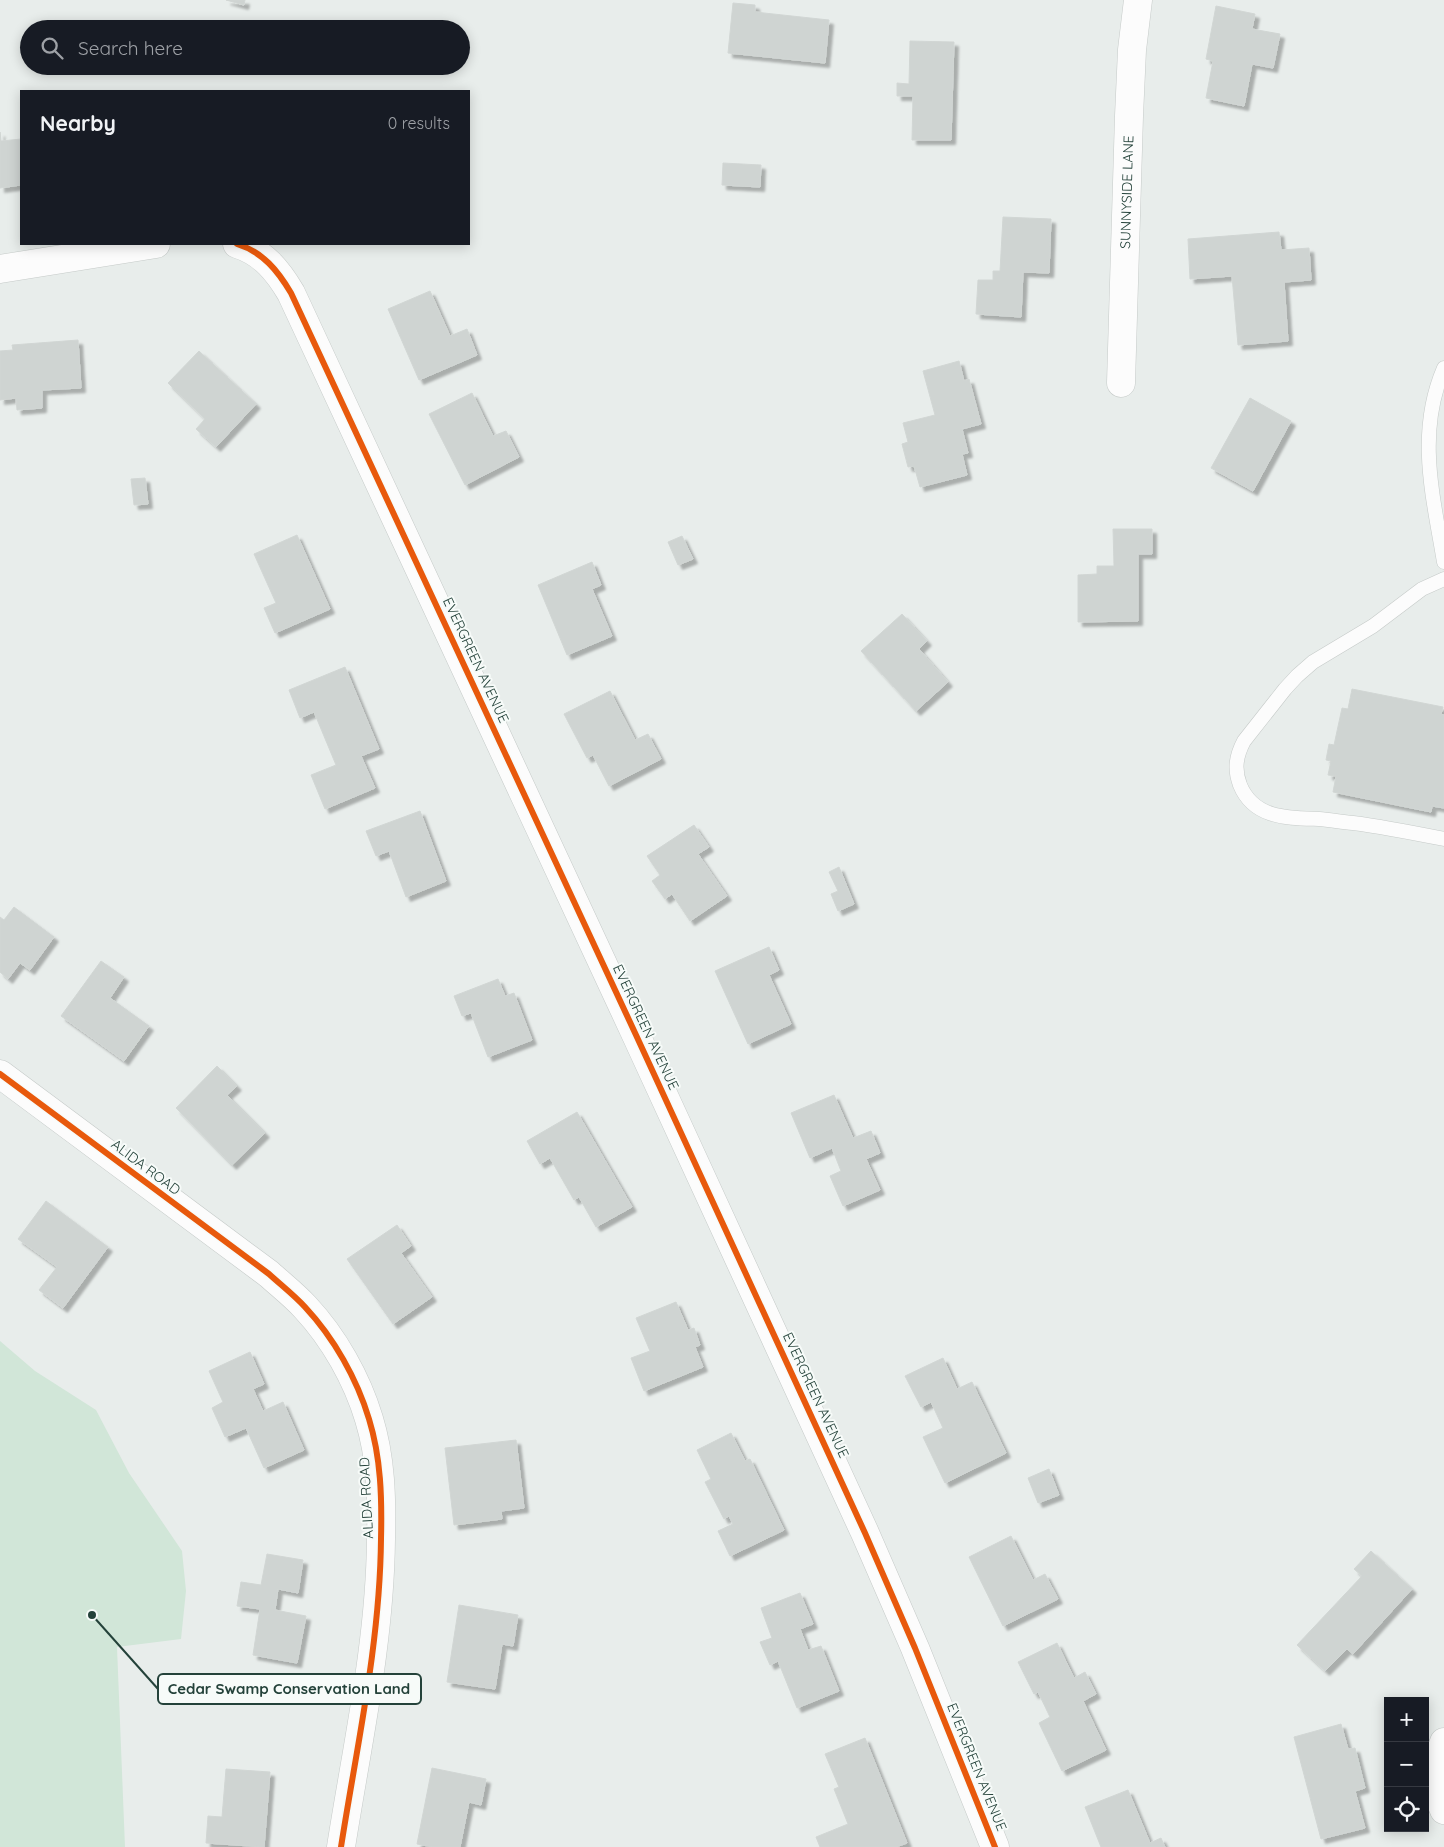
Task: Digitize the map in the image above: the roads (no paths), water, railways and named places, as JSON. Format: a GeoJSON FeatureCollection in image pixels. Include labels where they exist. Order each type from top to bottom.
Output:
{"type":"FeatureCollection","features":[{"type":"Feature","properties":{"kind":"street","name":"SUNNYSIDE LANE"},"geometry":{"type":"LineString","coordinates":[[1122,383],[1129,116],[1132,50],[1138,0]]}},
{"type":"Feature","properties":{"kind":"street"},"geometry":{"type":"LineString","coordinates":[[0,270],[150,245]]}},
{"type":"Feature","properties":{"kind":"street","name":"EVERGREEN AVENUE"},"geometry":{"type":"LineString","coordinates":[[240,245],[265,258],[280,274],[291,293],[640,1043],[865,1533],[915,1648],[996,1847]]}},
{"type":"Feature","properties":{"kind":"street","name":"ALIDA ROAD"},"geometry":{"type":"LineString","coordinates":[[0,1074],[269,1274],[321,1326],[335,1347],[359,1393],[369,1418],[380,1475],[382,1507],[381,1555],[374,1647],[340,1847]]}},
{"type":"Feature","properties":{"kind":"street"},"geometry":{"type":"LineString","coordinates":[[1444,1742],[1438,1759],[1435,1778],[1437,1791],[1444,1810]]}},
{"type":"Feature","properties":{"kind":"lane"},"geometry":{"type":"LineString","coordinates":[[1444,368],[1433,401],[1428,440],[1431,483],[1444,562]]}},
{"type":"Feature","properties":{"kind":"lane"},"geometry":{"type":"LineString","coordinates":[[1444,579],[1422,589],[1373,626],[1327,653],[1297,676],[1244,741],[1238,751],[1236,763],[1237,776],[1249,801],[1260,810],[1276,816],[1374,826],[1444,839]]}},
{"type":"Feature","properties":{"kind":"place","name":"Cedar Swamp Conservation Land"},"geometry":{"type":"Point","coordinates":[92,1615]}}]}
